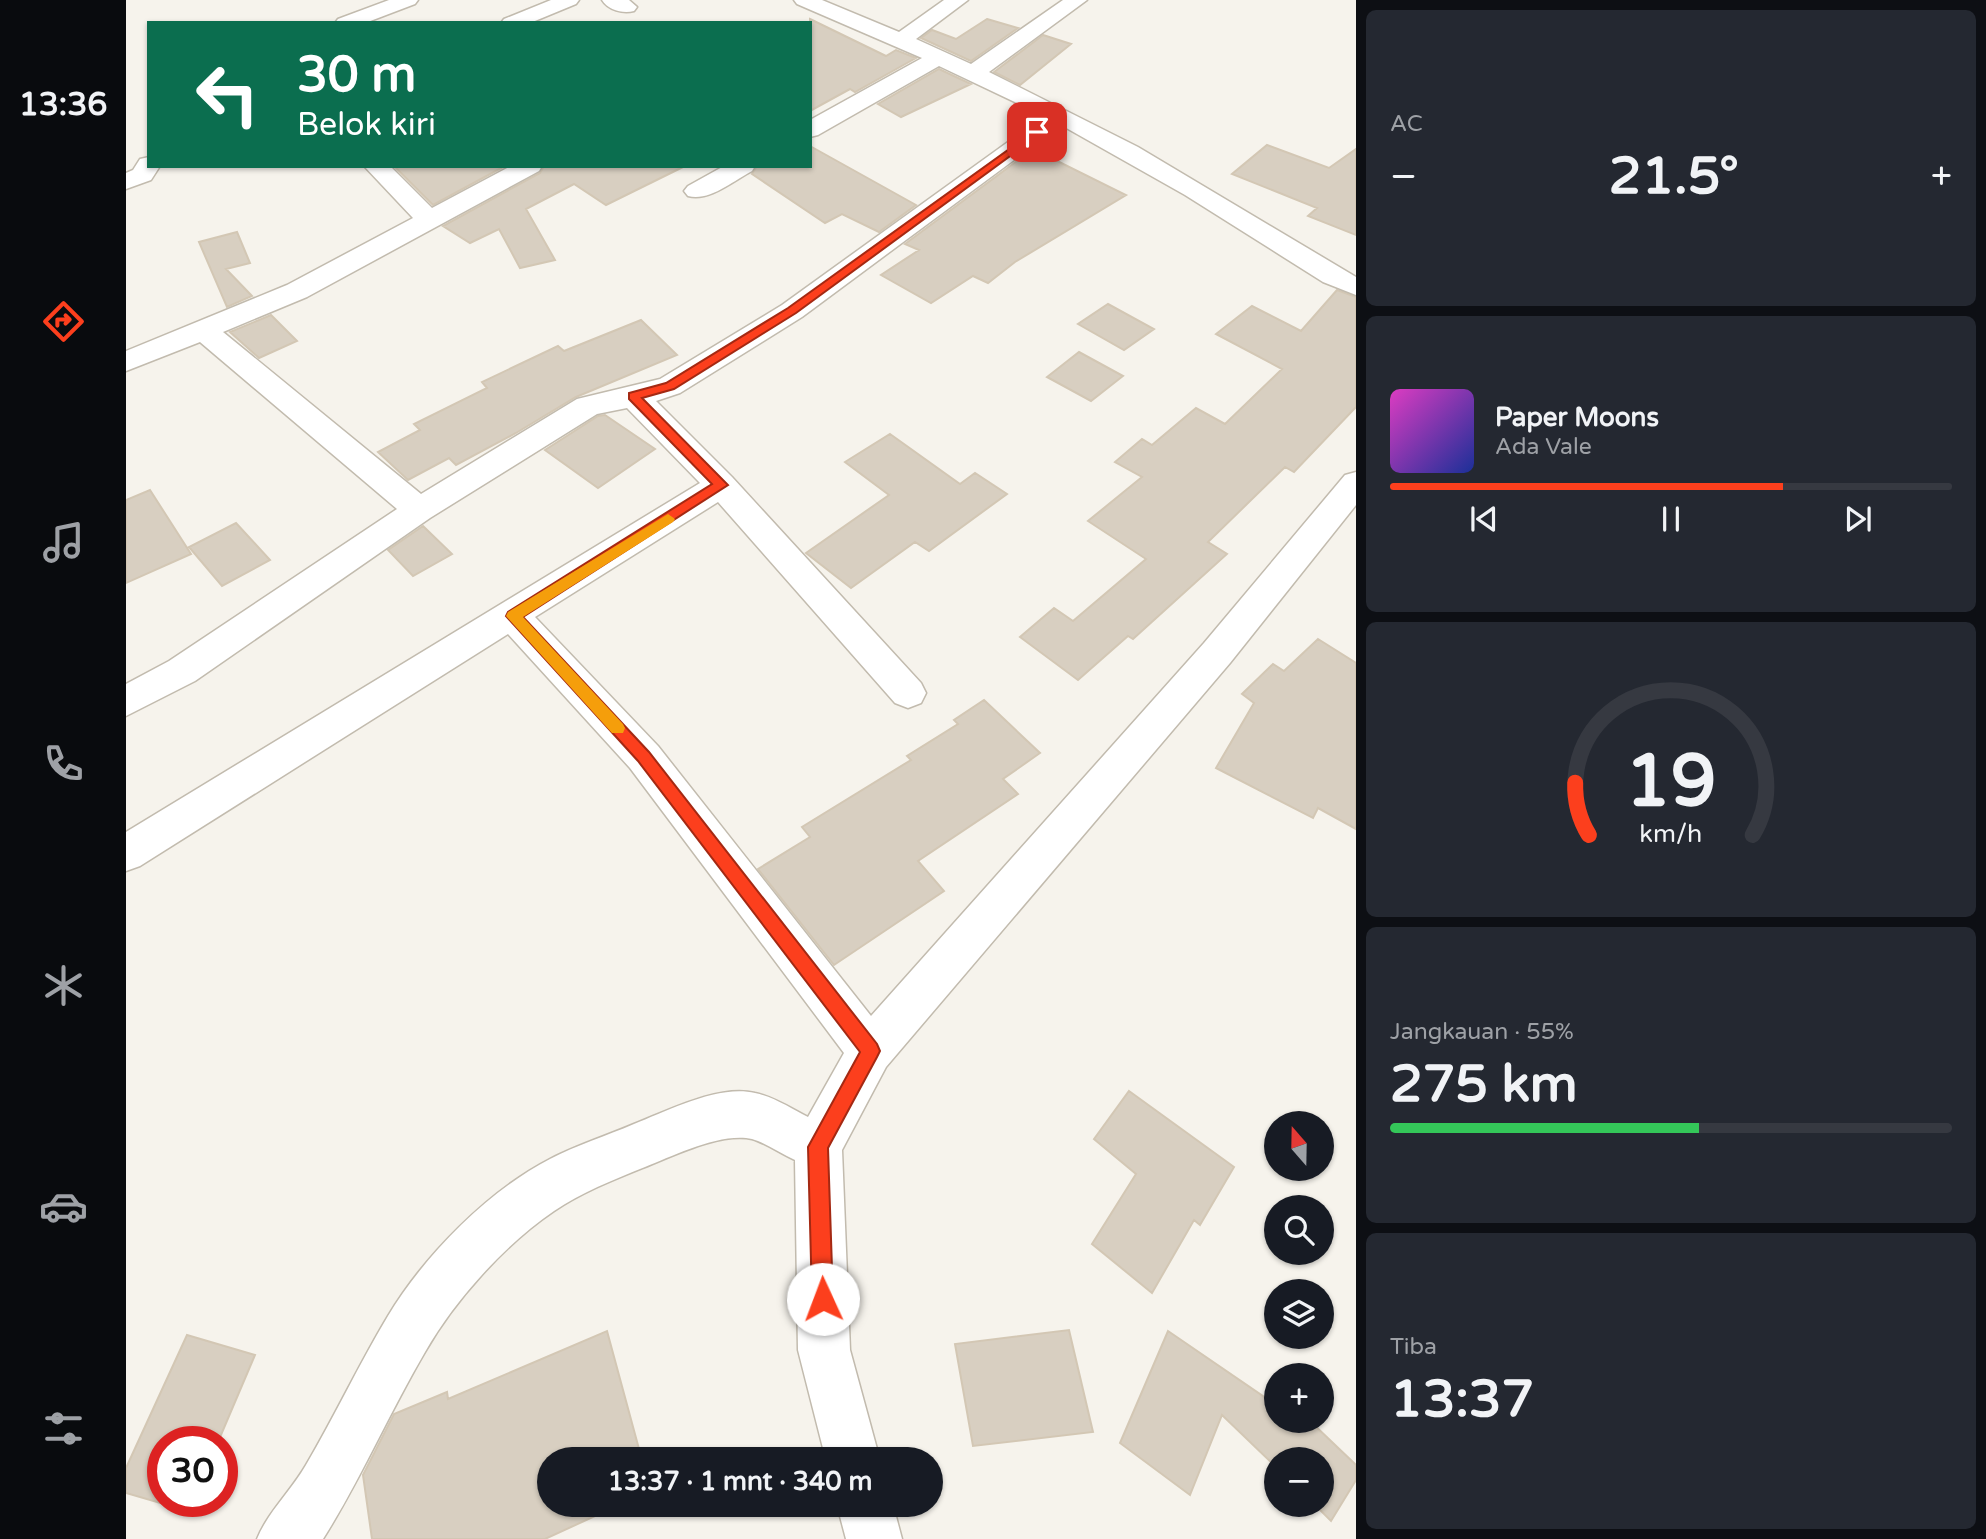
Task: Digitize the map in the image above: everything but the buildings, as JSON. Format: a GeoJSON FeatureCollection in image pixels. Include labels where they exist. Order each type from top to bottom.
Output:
{"type":"FeatureCollection","features":[{"type":"Feature","properties":{"kind":"street"},"geometry":{"type":"LineString","coordinates":[[350,21],[408,0]]}},
{"type":"Feature","properties":{"kind":"street"},"geometry":{"type":"LineString","coordinates":[[516,21],[569,0]]}},
{"type":"Feature","properties":{"kind":"street"},"geometry":{"type":"LineString","coordinates":[[804,0],[939,57],[1059,116],[1172,177],[1345,282],[1356,256]]}},
{"type":"Feature","properties":{"kind":"street"},"geometry":{"type":"LineString","coordinates":[[900,41],[958,0]]}},
{"type":"Feature","properties":{"kind":"street"},"geometry":{"type":"LineString","coordinates":[[972,73],[1077,0]]}},
{"type":"Feature","properties":{"kind":"street"},"geometry":{"type":"LineString","coordinates":[[812,22],[834,12]]}},
{"type":"Feature","properties":{"kind":"street"},"geometry":{"type":"LineString","coordinates":[[812,129],[939,57]]}},
{"type":"Feature","properties":{"kind":"street"},"geometry":{"type":"LineString","coordinates":[[126,701],[182,671],[419,510],[588,407],[670,386],[792,311],[1059,116]]}},
{"type":"Feature","properties":{"kind":"street"},"geometry":{"type":"LineString","coordinates":[[126,183],[142,175],[147,167]]}},
{"type":"Feature","properties":{"kind":"street"},"geometry":{"type":"LineString","coordinates":[[378,168],[429,220]]}},
{"type":"Feature","properties":{"kind":"street"},"geometry":{"type":"LineString","coordinates":[[126,362],[297,291],[526,168]]}},
{"type":"Feature","properties":{"kind":"street"},"geometry":{"type":"LineString","coordinates":[[697,191],[739,168]]}},
{"type":"Feature","properties":{"kind":"street"},"geometry":{"type":"LineString","coordinates":[[203,330],[419,510]]}},
{"type":"Feature","properties":{"kind":"street"},"geometry":{"type":"LineString","coordinates":[[633,396],[721,485],[908,693]]}},
{"type":"Feature","properties":{"kind":"street"},"geometry":{"type":"LineString","coordinates":[[850,1447],[824,1350],[818,1147],[870,1051],[1113,769],[1217,653],[1356,483]]}},
{"type":"Feature","properties":{"kind":"street"},"geometry":{"type":"LineString","coordinates":[[126,853],[721,485]]}},
{"type":"Feature","properties":{"kind":"street"},"geometry":{"type":"LineString","coordinates":[[513,616],[644,757],[870,1051]]}},
{"type":"Feature","properties":{"kind":"street"},"geometry":{"type":"LineString","coordinates":[[285,1539],[298,1527],[326,1485],[407,1332],[444,1280],[498,1225],[535,1195],[568,1175],[688,1126],[730,1115],[755,1116],[818,1147]]}},
{"type":"Feature","properties":{"kind":"street"},"geometry":{"type":"LineString","coordinates":[[868,1517],[874,1539]]}},
{"type":"Feature","properties":{"kind":"slow traffic"},"geometry":{"type":"LineString","coordinates":[[618,728],[513,616],[668,519]]}},
{"type":"Feature","properties":{"kind":"route"},"geometry":{"type":"LineString","coordinates":[[823,1299],[818,1147],[870,1051],[644,757],[513,616],[721,485],[633,396],[670,386],[792,311],[1037,132]]}}]}
